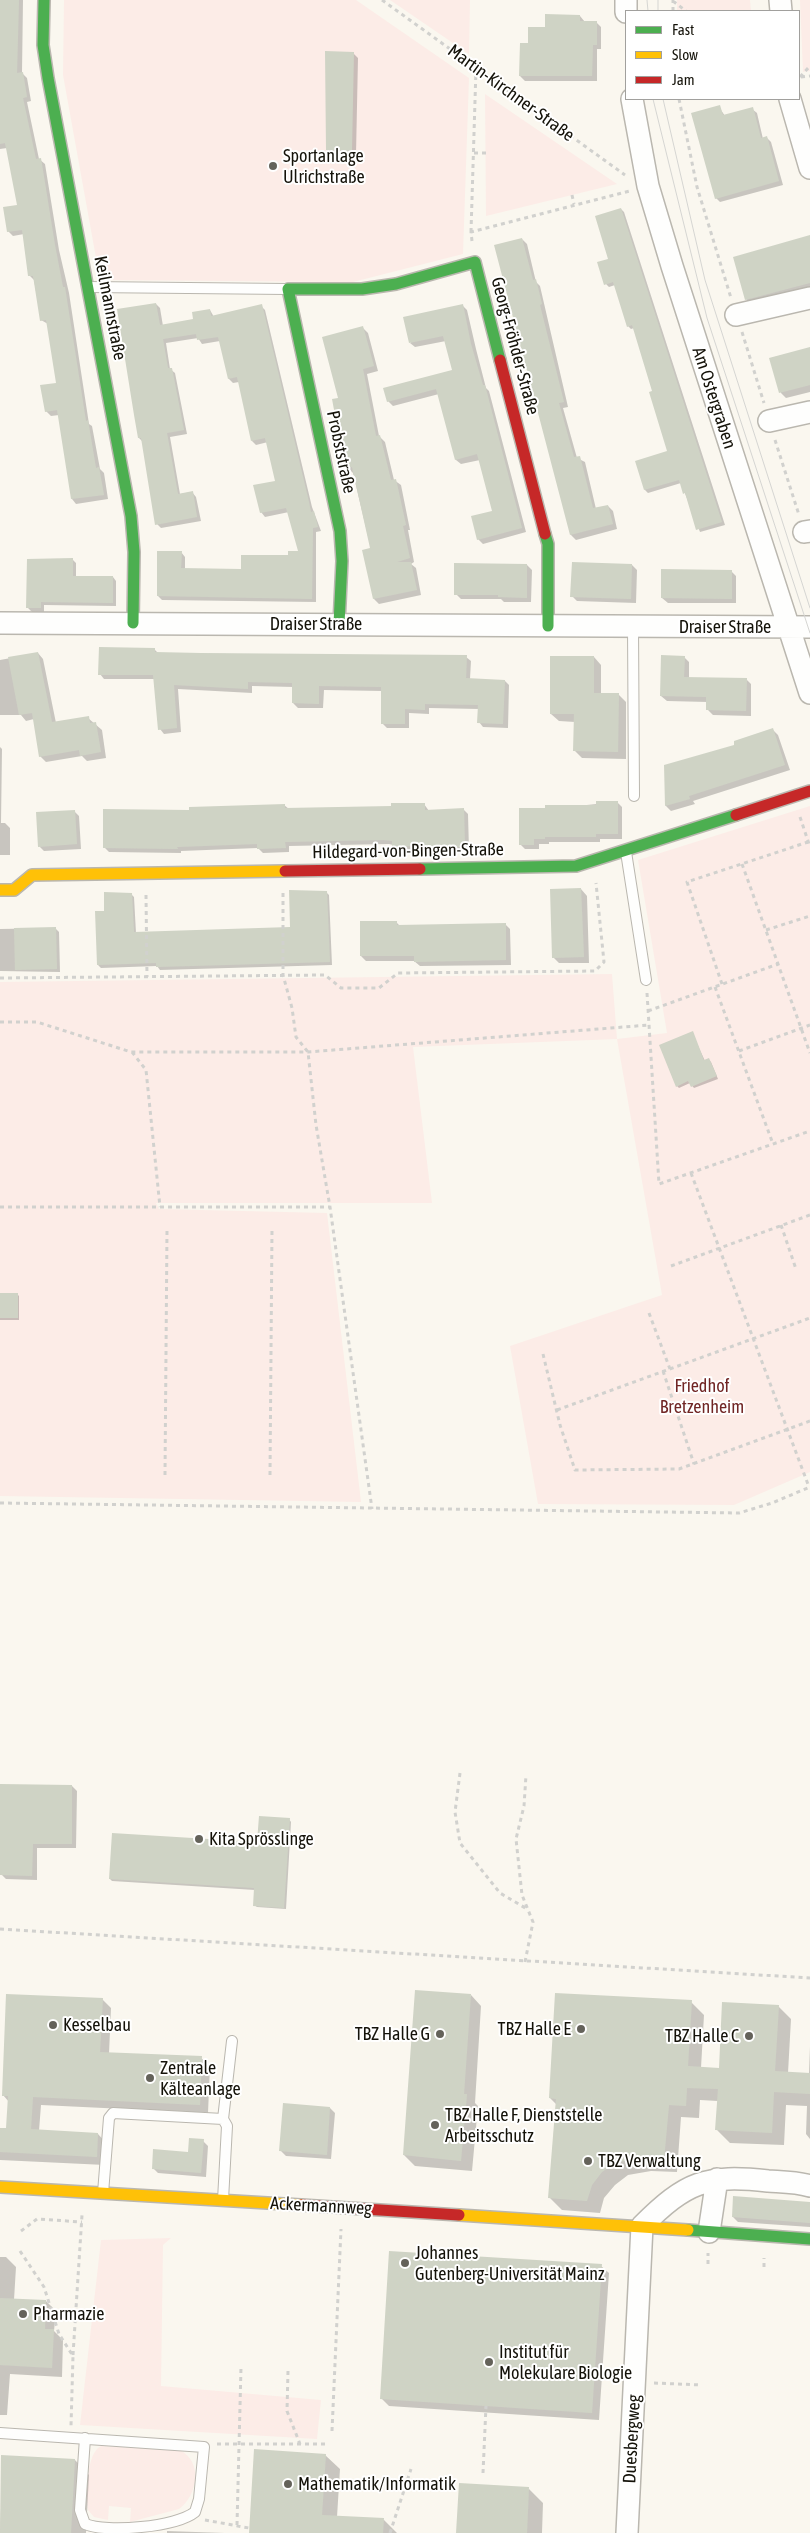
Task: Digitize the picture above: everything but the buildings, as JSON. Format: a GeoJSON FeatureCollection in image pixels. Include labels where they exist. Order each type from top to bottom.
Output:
{"type":"FeatureCollection","features":[{"type":"Feature","properties":{"kind":"street","name":"Keilmannstraße"},"geometry":{"type":"LineString","coordinates":[[44,0],[43,45],[47,70],[131,516],[134,552],[132,624]]}},
{"type":"Feature","properties":{"kind":"street","name":"Am Ostergraben"},"geometry":{"type":"LineString","coordinates":[[632,100],[642,188],[810,693]]}},
{"type":"Feature","properties":{"kind":"street"},"geometry":{"type":"LineString","coordinates":[[790,100],[810,168]]}},
{"type":"Feature","properties":{"kind":"street","name":"Georg-Fröhder-Straße"},"geometry":{"type":"LineString","coordinates":[[288,288],[362,289],[396,284],[475,262],[548,544],[548,626]]}},
{"type":"Feature","properties":{"kind":"street","name":"Probststraße"},"geometry":{"type":"LineString","coordinates":[[288,288],[340,530],[342,561],[338,624]]}},
{"type":"Feature","properties":{"kind":"street"},"geometry":{"type":"LineString","coordinates":[[736,315],[810,298]]}},
{"type":"Feature","properties":{"kind":"street"},"geometry":{"type":"LineString","coordinates":[[769,421],[810,412]]}},
{"type":"Feature","properties":{"kind":"street","name":"Draiser Straße"},"geometry":{"type":"LineString","coordinates":[[0,623],[810,627]]}},
{"type":"Feature","properties":{"kind":"street","name":"Hildegard-von-Bingen-Straße"},"geometry":{"type":"LineString","coordinates":[[0,890],[14,890],[32,875],[146,875],[283,870],[576,866],[594,862],[810,790]]}},
{"type":"Feature","properties":{"kind":"street"},"geometry":{"type":"LineString","coordinates":[[642,2226],[669,2200],[696,2185],[717,2179],[732,2177],[810,2186]]}},
{"type":"Feature","properties":{"kind":"street"},"geometry":{"type":"LineString","coordinates":[[709,2232],[717,2179]]}},
{"type":"Feature","properties":{"kind":"street","name":"Ackermannweg"},"geometry":{"type":"LineString","coordinates":[[0,2187],[642,2226],[810,2239]]}},
{"type":"Feature","properties":{"kind":"street","name":"Duesbergweg"},"geometry":{"type":"LineString","coordinates":[[627,2533],[642,2226]]}},
{"type":"Feature","properties":{"kind":"lane"},"geometry":{"type":"LineString","coordinates":[[88,287],[288,288]]}},
{"type":"Feature","properties":{"kind":"lane"},"geometry":{"type":"LineString","coordinates":[[633,626],[634,796]]}},
{"type":"Feature","properties":{"kind":"lane"},"geometry":{"type":"LineString","coordinates":[[626,851],[646,980]]}},
{"type":"Feature","properties":{"kind":"lane"},"geometry":{"type":"LineString","coordinates":[[223,2200],[227,2126],[224,2119],[232,2041]]}},
{"type":"Feature","properties":{"kind":"lane"},"geometry":{"type":"LineString","coordinates":[[103,2193],[109,2118],[114,2113],[224,2119]]}},
{"type":"Feature","properties":{"kind":"lane"},"geometry":{"type":"LineString","coordinates":[[0,2432],[70,2436],[204,2447],[199,2499],[195,2512],[138,2529],[105,2529],[85,2524],[80,2510],[85,2438]]}},
{"type":"Feature","properties":{"kind":"path","name":"Martin-Kirchner-Straße"},"geometry":{"type":"LineString","coordinates":[[382,0],[642,188]]}},
{"type":"Feature","properties":{"kind":"path"},"geometry":{"type":"LineString","coordinates":[[673,0],[685,10]]}},
{"type":"Feature","properties":{"kind":"path"},"geometry":{"type":"LineString","coordinates":[[800,76],[810,66]]}},
{"type":"Feature","properties":{"kind":"path"},"geometry":{"type":"LineString","coordinates":[[475,262],[471,232],[476,67]]}},
{"type":"Feature","properties":{"kind":"path"},"geometry":{"type":"LineString","coordinates":[[679,100],[697,187],[736,315]]}},
{"type":"Feature","properties":{"kind":"path"},"geometry":{"type":"LineString","coordinates":[[474,153],[486,153]]}},
{"type":"Feature","properties":{"kind":"path"},"geometry":{"type":"LineString","coordinates":[[471,232],[642,188]]}},
{"type":"Feature","properties":{"kind":"path"},"geometry":{"type":"LineString","coordinates":[[572,195],[574,204]]}},
{"type":"Feature","properties":{"kind":"path"},"geometry":{"type":"LineString","coordinates":[[793,796],[810,847]]}},
{"type":"Feature","properties":{"kind":"path"},"geometry":{"type":"LineString","coordinates":[[722,984],[687,882],[808,842]]}},
{"type":"Feature","properties":{"kind":"path"},"geometry":{"type":"LineString","coordinates":[[0,978],[325,975],[341,988],[379,988],[398,973],[595,971],[604,962],[594,862]]}},
{"type":"Feature","properties":{"kind":"path"},"geometry":{"type":"LineString","coordinates":[[742,864],[810,1053]]}},
{"type":"Feature","properties":{"kind":"path"},"geometry":{"type":"LineString","coordinates":[[283,870],[283,975],[292,1008],[296,1037],[308,1052],[316,1125],[330,1208],[372,1509]]}},
{"type":"Feature","properties":{"kind":"path"},"geometry":{"type":"LineString","coordinates":[[146,875],[148,977]]}},
{"type":"Feature","properties":{"kind":"path"},"geometry":{"type":"LineString","coordinates":[[766,930],[810,916]]}},
{"type":"Feature","properties":{"kind":"path"},"geometry":{"type":"LineString","coordinates":[[648,1011],[778,964]]}},
{"type":"Feature","properties":{"kind":"path"},"geometry":{"type":"LineString","coordinates":[[646,980],[659,1184],[810,1131]]}},
{"type":"Feature","properties":{"kind":"path"},"geometry":{"type":"LineString","coordinates":[[715,987],[773,1144]]}},
{"type":"Feature","properties":{"kind":"path"},"geometry":{"type":"LineString","coordinates":[[0,1022],[37,1022],[132,1052],[308,1052],[649,1025]]}},
{"type":"Feature","properties":{"kind":"path"},"geometry":{"type":"LineString","coordinates":[[739,1051],[810,1025]]}},
{"type":"Feature","properties":{"kind":"path"},"geometry":{"type":"LineString","coordinates":[[132,1052],[146,1070],[160,1207]]}},
{"type":"Feature","properties":{"kind":"path"},"geometry":{"type":"LineString","coordinates":[[0,1502],[372,1509],[739,1512],[772,1502],[810,1487],[691,1173]]}},
{"type":"Feature","properties":{"kind":"path"},"geometry":{"type":"LineString","coordinates":[[0,1207],[330,1208]]}},
{"type":"Feature","properties":{"kind":"path"},"geometry":{"type":"LineString","coordinates":[[671,1266],[810,1215]]}},
{"type":"Feature","properties":{"kind":"path"},"geometry":{"type":"LineString","coordinates":[[781,1225],[796,1269]]}},
{"type":"Feature","properties":{"kind":"path"},"geometry":{"type":"LineString","coordinates":[[165,1475],[167,1229]]}},
{"type":"Feature","properties":{"kind":"path"},"geometry":{"type":"LineString","coordinates":[[270,1475],[272,1229]]}},
{"type":"Feature","properties":{"kind":"path"},"geometry":{"type":"LineString","coordinates":[[649,1313],[670,1369]]}},
{"type":"Feature","properties":{"kind":"path"},"geometry":{"type":"LineString","coordinates":[[557,1410],[810,1318]]}},
{"type":"Feature","properties":{"kind":"path"},"geometry":{"type":"LineString","coordinates":[[543,1354],[575,1470],[679,1469],[810,1421]]}},
{"type":"Feature","properties":{"kind":"path"},"geometry":{"type":"LineString","coordinates":[[663,1371],[694,1464]]}},
{"type":"Feature","properties":{"kind":"path"},"geometry":{"type":"LineString","coordinates":[[460,1773],[456,1812],[460,1843],[500,1893],[527,1909]]}},
{"type":"Feature","properties":{"kind":"path"},"geometry":{"type":"LineString","coordinates":[[525,1962],[533,1922],[522,1896],[516,1839],[524,1806],[526,1775]]}},
{"type":"Feature","properties":{"kind":"path"},"geometry":{"type":"LineString","coordinates":[[0,1929],[810,1978]]}},
{"type":"Feature","properties":{"kind":"path"},"geometry":{"type":"LineString","coordinates":[[70,2436],[83,2192]]}},
{"type":"Feature","properties":{"kind":"path"},"geometry":{"type":"LineString","coordinates":[[332,2430],[342,2208]]}},
{"type":"Feature","properties":{"kind":"path"},"geometry":{"type":"LineString","coordinates":[[21,2230],[36,2219],[82,2222]]}},
{"type":"Feature","properties":{"kind":"path"},"geometry":{"type":"LineString","coordinates":[[20,2251],[44,2287],[59,2334],[73,2356]]}},
{"type":"Feature","properties":{"kind":"path"},"geometry":{"type":"LineString","coordinates":[[237,2525],[241,2442],[241,2367]]}},
{"type":"Feature","properties":{"kind":"path"},"geometry":{"type":"LineString","coordinates":[[288,2371],[287,2411],[300,2444]]}},
{"type":"Feature","properties":{"kind":"path"},"geometry":{"type":"LineString","coordinates":[[635,2382],[701,2385]]}},
{"type":"Feature","properties":{"kind":"path"},"geometry":{"type":"LineString","coordinates":[[483,2473],[486,2406]]}},
{"type":"Feature","properties":{"kind":"path"},"geometry":{"type":"LineString","coordinates":[[204,2447],[224,2442],[329,2444]]}},
{"type":"Feature","properties":{"kind":"path"},"geometry":{"type":"LineString","coordinates":[[390,2533],[411,2469]]}},
{"type":"Feature","properties":{"kind":"path"},"geometry":{"type":"LineString","coordinates":[[195,2512],[207,2521],[249,2528]]}},
{"type":"Feature","properties":{"kind":"green space","name":"Sportanlage Ulrichstraße"},"geometry":{"type":"Polygon","coordinates":[[[64,0],[356,0],[469,78],[463,254],[353,282],[100,280],[63,75],[64,0]]]}},
{"type":"Feature","properties":{"kind":"green space"},"geometry":{"type":"Polygon","coordinates":[[[390,0],[470,0],[469,54],[390,0]]]}},
{"type":"Feature","properties":{"kind":"green space"},"geometry":{"type":"Polygon","coordinates":[[[677,0],[750,0],[751,10],[677,10],[677,0]]]}},
{"type":"Feature","properties":{"kind":"green space"},"geometry":{"type":"Polygon","coordinates":[[[800,0],[810,0],[810,71],[803,72],[800,0]]]}},
{"type":"Feature","properties":{"kind":"green space"},"geometry":{"type":"Polygon","coordinates":[[[485,94],[617,184],[486,216],[485,94]]]}},
{"type":"Feature","properties":{"kind":"green space","name":"Friedhof Bretzenheim"},"geometry":{"type":"Polygon","coordinates":[[[810,806],[810,1472],[734,1505],[538,1504],[510,1346],[662,1295],[617,1039],[667,1033],[638,860],[810,806]]]}},
{"type":"Feature","properties":{"kind":"green space"},"geometry":{"type":"Polygon","coordinates":[[[612,974],[617,1039],[413,1047],[432,1203],[156,1203],[159,1209],[327,1213],[361,1502],[0,1496],[0,982],[612,974]]]}},
{"type":"Feature","properties":{"kind":"green space"},"geometry":{"type":"Polygon","coordinates":[[[171,2238],[163,2245],[161,2386],[321,2400],[317,2439],[80,2425],[101,2240],[171,2238]]]}},
{"type":"Feature","properties":{"kind":"green space"},"geometry":{"type":"Polygon","coordinates":[[[101,2446],[180,2450],[187,2455],[195,2470],[194,2487],[190,2496],[179,2509],[130,2522],[131,2508],[109,2506],[108,2520],[94,2517],[88,2510],[88,2475],[92,2457],[101,2446]]]}},
{"type":"Feature","properties":{"kind":"tram line"},"geometry":{"type":"LineString","coordinates":[[647,0],[648,10]]}},
{"type":"Feature","properties":{"kind":"tram line"},"geometry":{"type":"LineString","coordinates":[[658,0],[658,10]]}},
{"type":"Feature","properties":{"kind":"tram line"},"geometry":{"type":"LineString","coordinates":[[653,100],[707,318],[810,633]]}},
{"type":"Feature","properties":{"kind":"tram line"},"geometry":{"type":"LineString","coordinates":[[663,100],[705,280],[810,608]]}},
{"type":"Feature","properties":{"kind":"traffic: fast"},"geometry":{"type":"LineString","coordinates":[[44,0],[43,45],[48,78],[131,516],[134,552],[133,623]]}},
{"type":"Feature","properties":{"kind":"traffic: fast"},"geometry":{"type":"LineString","coordinates":[[339,624],[342,561],[340,531],[288,289],[362,289],[396,284],[475,262],[500,360]]}},
{"type":"Feature","properties":{"kind":"traffic: fast"},"geometry":{"type":"LineString","coordinates":[[545,534],[548,544],[548,626]]}},
{"type":"Feature","properties":{"kind":"traffic: fast"},"geometry":{"type":"LineString","coordinates":[[420,869],[576,866],[736,815]]}},
{"type":"Feature","properties":{"kind":"traffic: fast"},"geometry":{"type":"LineString","coordinates":[[688,2230],[810,2239]]}},
{"type":"Feature","properties":{"kind":"traffic: slow"},"geometry":{"type":"LineString","coordinates":[[0,890],[14,890],[32,875],[285,871]]}},
{"type":"Feature","properties":{"kind":"traffic: slow"},"geometry":{"type":"LineString","coordinates":[[0,2187],[301,2205]]}},
{"type":"Feature","properties":{"kind":"traffic: slow"},"geometry":{"type":"LineString","coordinates":[[459,2215],[688,2230]]}},
{"type":"Feature","properties":{"kind":"traffic: jam"},"geometry":{"type":"LineString","coordinates":[[500,360],[545,534]]}},
{"type":"Feature","properties":{"kind":"traffic: jam"},"geometry":{"type":"LineString","coordinates":[[736,815],[810,791]]}},
{"type":"Feature","properties":{"kind":"traffic: jam"},"geometry":{"type":"LineString","coordinates":[[285,871],[420,869]]}},
{"type":"Feature","properties":{"kind":"traffic: jam"},"geometry":{"type":"LineString","coordinates":[[301,2205],[459,2215]]}},
{"type":"Feature","properties":{"kind":"place","name":"Sportanlage Ulrichstraße"},"geometry":{"type":"Point","coordinates":[273,166]}},
{"type":"Feature","properties":{"kind":"place","name":"Kita Sprösslinge"},"geometry":{"type":"Point","coordinates":[199,1839]}},
{"type":"Feature","properties":{"kind":"place","name":"Kesselbau"},"geometry":{"type":"Point","coordinates":[53,2025]}},
{"type":"Feature","properties":{"kind":"place","name":"TBZ Halle E"},"geometry":{"type":"Point","coordinates":[581,2029]}},
{"type":"Feature","properties":{"kind":"place","name":"TBZ Halle G"},"geometry":{"type":"Point","coordinates":[440,2034]}},
{"type":"Feature","properties":{"kind":"place","name":"TBZ Halle C"},"geometry":{"type":"Point","coordinates":[749,2036]}},
{"type":"Feature","properties":{"kind":"place","name":"Zentrale Kälteanlage"},"geometry":{"type":"Point","coordinates":[150,2078]}},
{"type":"Feature","properties":{"kind":"place","name":"TBZ Halle F, Dienststelle Arbeitsschutz"},"geometry":{"type":"Point","coordinates":[435,2125]}},
{"type":"Feature","properties":{"kind":"place","name":"TBZ Verwaltung"},"geometry":{"type":"Point","coordinates":[588,2161]}},
{"type":"Feature","properties":{"kind":"place","name":"Johannes Gutenberg-Universität Mainz"},"geometry":{"type":"Point","coordinates":[405,2263]}},
{"type":"Feature","properties":{"kind":"place","name":"Pharmazie"},"geometry":{"type":"Point","coordinates":[23,2314]}},
{"type":"Feature","properties":{"kind":"place","name":"Institut für Molekulare Biologie"},"geometry":{"type":"Point","coordinates":[489,2362]}},
{"type":"Feature","properties":{"kind":"place","name":"Mathematik/Informatik"},"geometry":{"type":"Point","coordinates":[288,2484]}}]}
